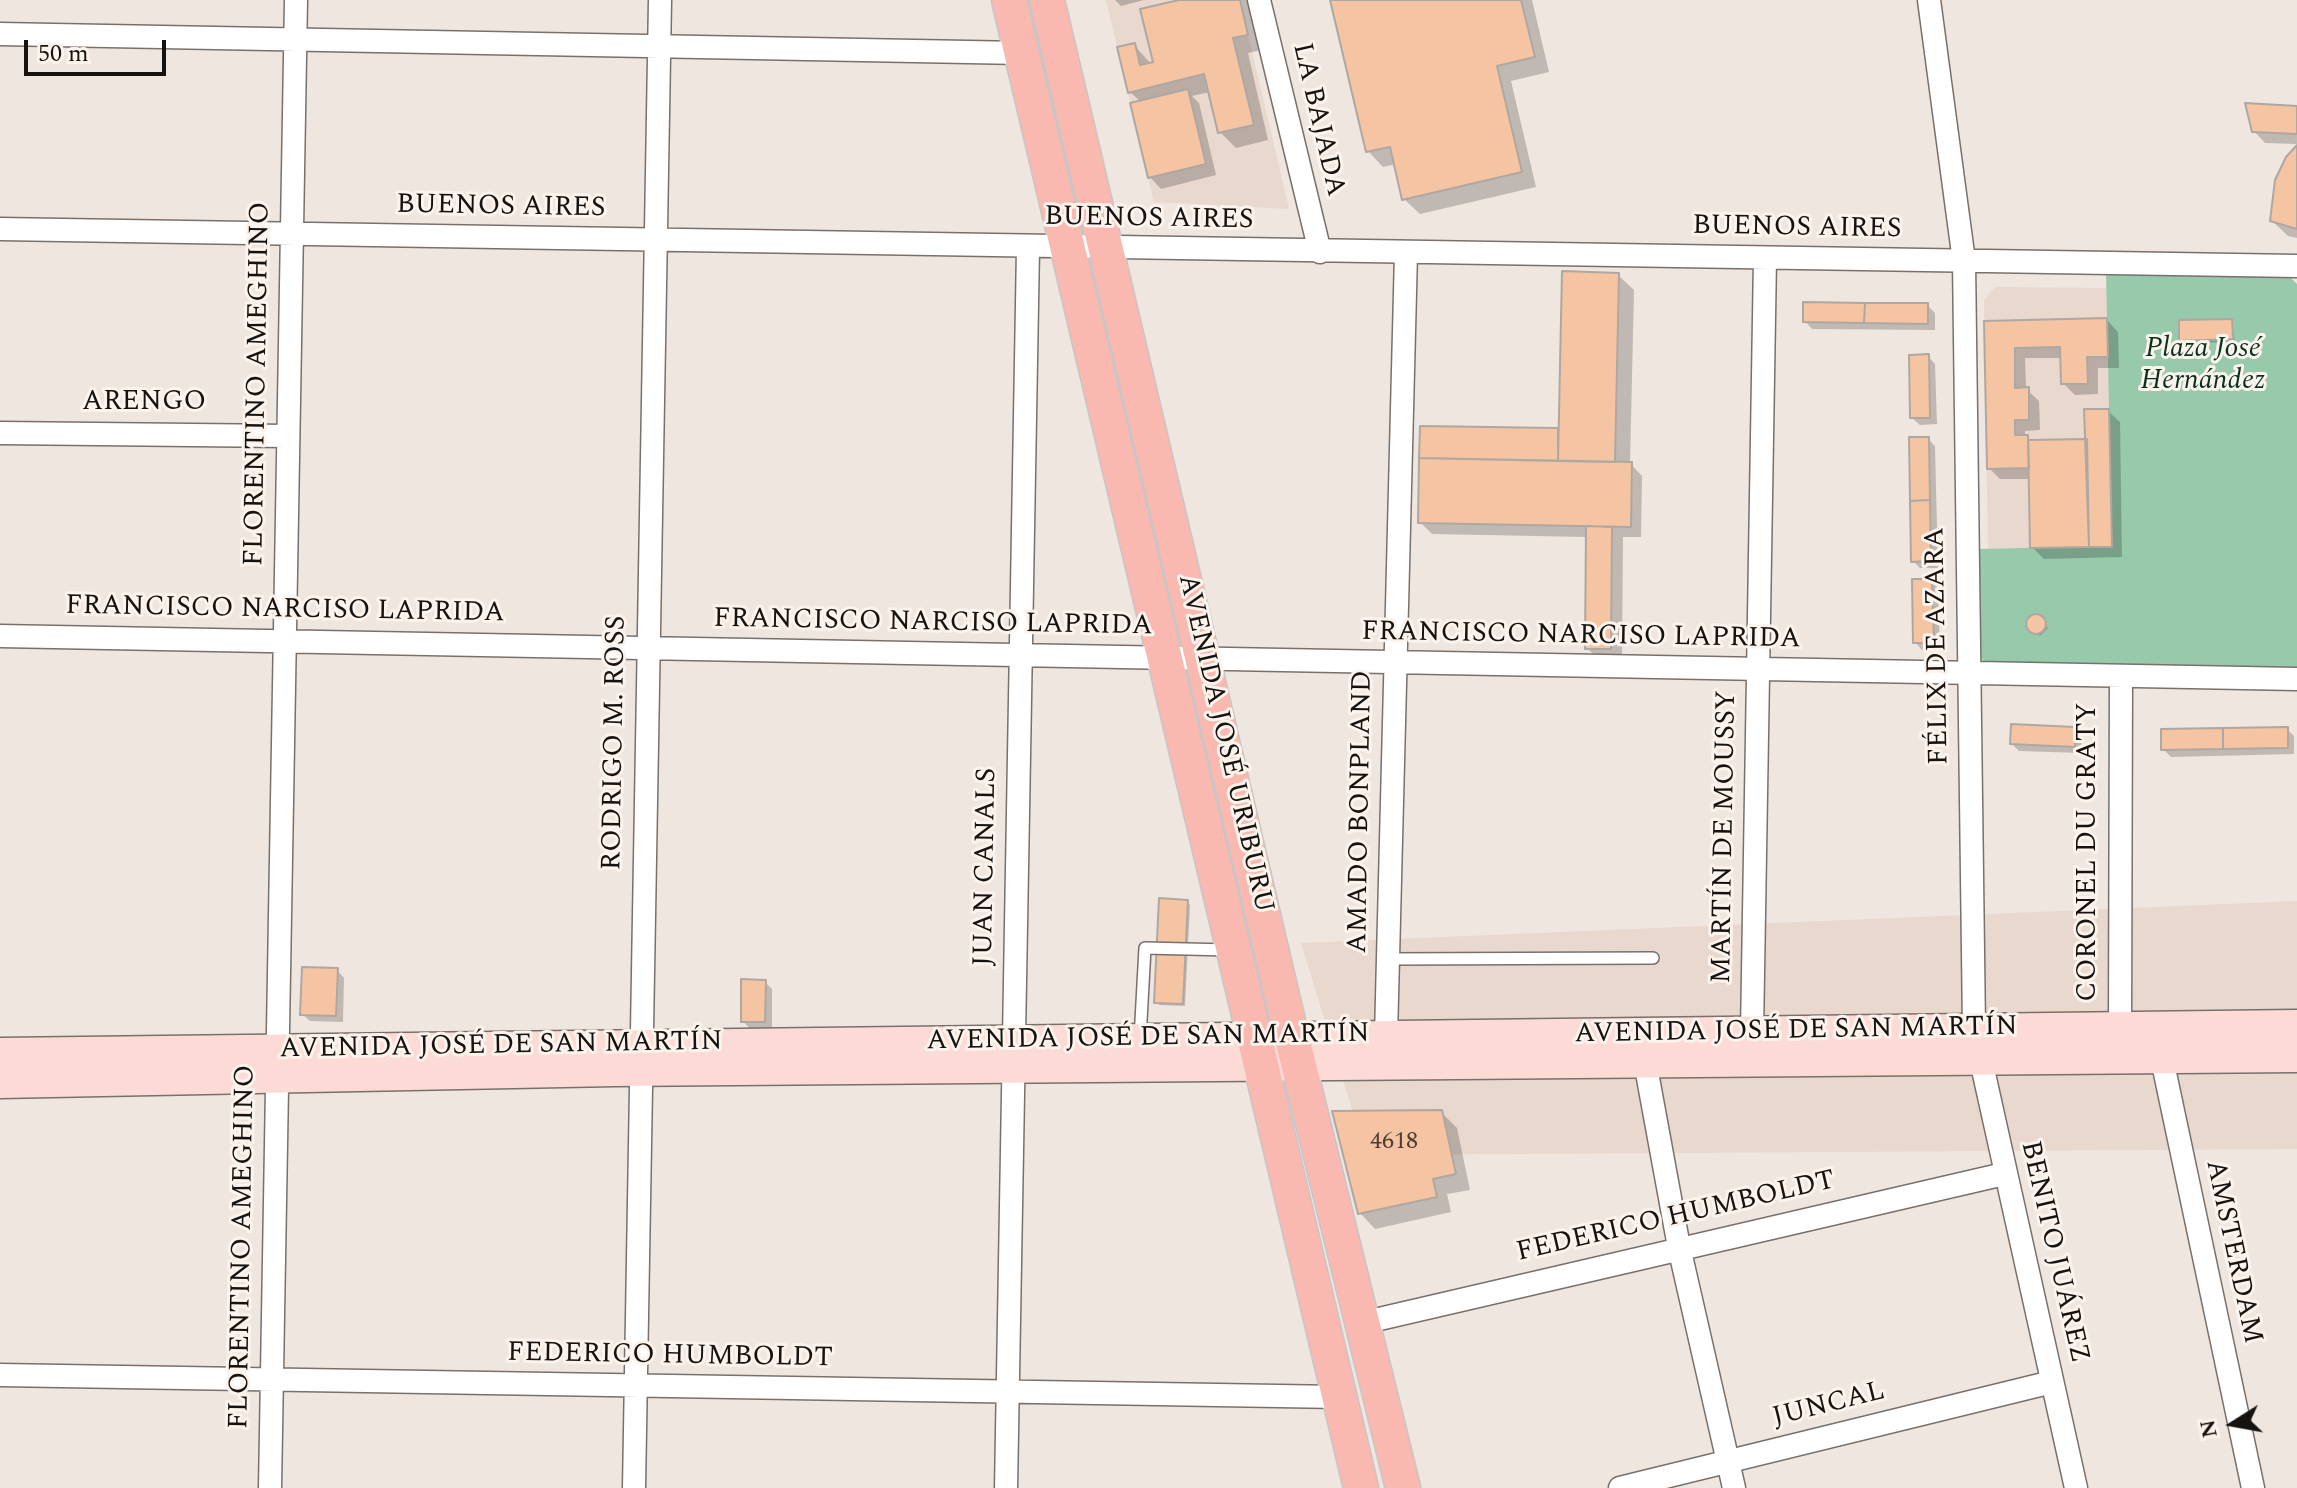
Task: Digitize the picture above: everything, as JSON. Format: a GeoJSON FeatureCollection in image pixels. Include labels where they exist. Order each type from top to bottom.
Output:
{"type":"FeatureCollection","features":[{"type":"Feature","properties":{"kind":"main road","name":"AVENIDA JOSÉ URIBURU"},"geometry":{"type":"LineString","coordinates":[[1009,0],[1361,1488]]}},
{"type":"Feature","properties":{"kind":"main road","name":"AVENIDA JOSÉ URIBURU"},"geometry":{"type":"LineString","coordinates":[[1047,0],[1296,1052],[1403,1488]]}},
{"type":"Feature","properties":{"kind":"main road","name":"AVENIDA JOSÉ DE SAN MARTÍN"},"geometry":{"type":"LineString","coordinates":[[0,1054],[278,1063],[2160,1042],[2297,1026]]}},
{"type":"Feature","properties":{"kind":"main road","name":"AVENIDA JOSÉ DE SAN MARTÍN"},"geometry":{"type":"LineString","coordinates":[[1296,1052],[1386,1036],[1642,1048],[1752,1032],[1977,1044],[2120,1028],[2160,1042],[2297,1056]]}},
{"type":"Feature","properties":{"kind":"main road","name":"AVENIDA JOSÉ DE SAN MARTÍN"},"geometry":{"type":"LineString","coordinates":[[1014,1054],[1140,1040],[1256,1052]]}},
{"type":"Feature","properties":{"kind":"main road","name":"AVENIDA JOSÉ DE SAN MARTÍN"},"geometry":{"type":"LineString","coordinates":[[0,1082],[278,1063]]}},
{"type":"Feature","properties":{"kind":"street","name":"FLORENTINO AMEGHINO"},"geometry":{"type":"LineString","coordinates":[[270,1488],[296,0]]}},
{"type":"Feature","properties":{"kind":"street","name":"RODRIGO M. ROSS"},"geometry":{"type":"LineString","coordinates":[[634,1488],[660,0]]}},
{"type":"Feature","properties":{"kind":"street","name":"LA BAJADA"},"geometry":{"type":"LineString","coordinates":[[1259,0],[1320,252]]}},
{"type":"Feature","properties":{"kind":"street","name":"FÉLIX DE AZARA"},"geometry":{"type":"LineString","coordinates":[[1929,0],[1964,261],[1977,1044]]}},
{"type":"Feature","properties":{"kind":"street"},"geometry":{"type":"LineString","coordinates":[[0,34],[1022,53]]}},
{"type":"Feature","properties":{"kind":"street","name":"BUENOS AIRES"},"geometry":{"type":"LineString","coordinates":[[0,229],[1069,249],[2297,266]]}},
{"type":"Feature","properties":{"kind":"street","name":"JUAN CANALS"},"geometry":{"type":"LineString","coordinates":[[1006,1488],[1028,248]]}},
{"type":"Feature","properties":{"kind":"street","name":"AMADO BONPLAND"},"geometry":{"type":"LineString","coordinates":[[1386,1036],[1406,253]]}},
{"type":"Feature","properties":{"kind":"street","name":"MARTÍN DE MOUSSY"},"geometry":{"type":"LineString","coordinates":[[1752,1032],[1765,258]]}},
{"type":"Feature","properties":{"kind":"street","name":"ARENGO"},"geometry":{"type":"LineString","coordinates":[[0,433],[288,436]]}},
{"type":"Feature","properties":{"kind":"street","name":"FRANCISCO NARCISO LAPRIDA"},"geometry":{"type":"LineString","coordinates":[[0,636],[1021,654],[1205,661],[2297,679]]}},
{"type":"Feature","properties":{"kind":"street","name":"CORONEL DU GRATY"},"geometry":{"type":"LineString","coordinates":[[2120,1028],[2121,676]]}},
{"type":"Feature","properties":{"kind":"street","name":"AMSTERDAM"},"geometry":{"type":"LineString","coordinates":[[2160,1042],[2253,1488]]}},
{"type":"Feature","properties":{"kind":"street","name":"BENITO JUÁREZ"},"geometry":{"type":"LineString","coordinates":[[1977,1044],[2076,1488]]}},
{"type":"Feature","properties":{"kind":"street"},"geometry":{"type":"LineString","coordinates":[[1642,1048],[1679,1247],[1734,1488]]}},
{"type":"Feature","properties":{"kind":"street","name":"FEDERICO HUMBOLDT"},"geometry":{"type":"LineString","coordinates":[[1362,1323],[2004,1174]]}},
{"type":"Feature","properties":{"kind":"street","name":"FEDERICO HUMBOLDT"},"geometry":{"type":"LineString","coordinates":[[0,1375],[1008,1394],[1339,1397]]}},
{"type":"Feature","properties":{"kind":"street","name":"JUNCAL"},"geometry":{"type":"LineString","coordinates":[[1620,1488],[2052,1382]]}},
{"type":"Feature","properties":{"kind":"lane"},"geometry":{"type":"LineString","coordinates":[[1140,1040],[1145,948],[1232,950]]}},
{"type":"Feature","properties":{"kind":"lane"},"geometry":{"type":"LineString","coordinates":[[1388,959],[1653,958]]}},
{"type":"Feature","properties":{"kind":"shaded area"},"geometry":{"type":"Polygon","coordinates":[[[1106,0],[1240,0],[1289,209],[1154,202],[1106,0]]]}},
{"type":"Feature","properties":{"kind":"shaded area"},"geometry":{"type":"Polygon","coordinates":[[[1995,287],[2107,288],[2112,547],[1988,549],[1984,300],[1995,287]]]}},
{"type":"Feature","properties":{"kind":"shaded area"},"geometry":{"type":"Polygon","coordinates":[[[2297,901],[2297,1149],[1366,1155],[1301,943],[2297,901]]]}},
{"type":"Feature","properties":{"kind":"green space"},"geometry":{"type":"Polygon","coordinates":[[[1020,0],[1036,0],[1084,213],[1075,216],[1020,0]]]}},
{"type":"Feature","properties":{"kind":"green space"},"geometry":{"type":"Polygon","coordinates":[[[1093,271],[1100,275],[1183,636],[1175,638],[1087,274],[1093,271]]]}},
{"type":"Feature","properties":{"kind":"green space","name":"Plaza José Hernández"},"geometry":{"type":"Polygon","coordinates":[[[2106,271],[2287,274],[2297,284],[2297,667],[1994,665],[1984,663],[1980,655],[1978,549],[2112,546],[2106,271]]]}},
{"type":"Feature","properties":{"kind":"building"},"geometry":{"type":"Polygon","coordinates":[[[1179,0],[1240,0],[1248,35],[1233,38],[1254,125],[1218,133],[1204,74],[1128,93],[1117,47],[1135,43],[1140,65],[1153,62],[1140,9],[1179,0]]]}},
{"type":"Feature","properties":{"kind":"building"},"geometry":{"type":"Polygon","coordinates":[[[1330,0],[1521,0],[1535,57],[1497,66],[1522,172],[1402,200],[1390,147],[1366,152],[1330,0]]]}},
{"type":"Feature","properties":{"kind":"building"},"geometry":{"type":"Polygon","coordinates":[[[1188,89],[1206,164],[1148,178],[1130,103],[1188,89]]]}},
{"type":"Feature","properties":{"kind":"building"},"geometry":{"type":"Polygon","coordinates":[[[2245,103],[2297,106],[2297,134],[2252,132],[2245,103]]]}},
{"type":"Feature","properties":{"kind":"building"},"geometry":{"type":"Polygon","coordinates":[[[2297,145],[2297,229],[2270,221],[2275,180],[2286,157],[2297,145]]]}},
{"type":"Feature","properties":{"kind":"building"},"geometry":{"type":"Polygon","coordinates":[[[1562,271],[1619,273],[1615,462],[1558,461],[1562,271]]]}},
{"type":"Feature","properties":{"kind":"building"},"geometry":{"type":"Polygon","coordinates":[[[1803,302],[1865,303],[1864,323],[1803,322],[1803,302]]]}},
{"type":"Feature","properties":{"kind":"building"},"geometry":{"type":"Polygon","coordinates":[[[1865,303],[1928,303],[1928,324],[1864,323],[1865,303]]]}},
{"type":"Feature","properties":{"kind":"building"},"geometry":{"type":"Polygon","coordinates":[[[2107,318],[2108,357],[2087,357],[2088,384],[2061,384],[2060,347],[2015,348],[2015,388],[2029,387],[2029,420],[2015,420],[2015,435],[2028,435],[2029,468],[1987,469],[1984,321],[2107,318]]]}},
{"type":"Feature","properties":{"kind":"building"},"geometry":{"type":"Polygon","coordinates":[[[2232,319],[2233,339],[2179,341],[2179,320],[2232,319]]]}},
{"type":"Feature","properties":{"kind":"building"},"geometry":{"type":"Polygon","coordinates":[[[1929,354],[1930,418],[1910,418],[1909,355],[1929,354]]]}},
{"type":"Feature","properties":{"kind":"building"},"geometry":{"type":"Polygon","coordinates":[[[2084,409],[2109,409],[2112,547],[2089,547],[2084,409]]]}},
{"type":"Feature","properties":{"kind":"building"},"geometry":{"type":"Polygon","coordinates":[[[1420,426],[1558,428],[1558,461],[1419,458],[1420,426]]]}},
{"type":"Feature","properties":{"kind":"building"},"geometry":{"type":"Polygon","coordinates":[[[1909,437],[1929,437],[1930,500],[1910,501],[1909,437]]]}},
{"type":"Feature","properties":{"kind":"building"},"geometry":{"type":"Polygon","coordinates":[[[2087,439],[2089,547],[2030,548],[2028,440],[2087,439]]]}},
{"type":"Feature","properties":{"kind":"building"},"geometry":{"type":"Polygon","coordinates":[[[1419,458],[1632,462],[1631,527],[1418,523],[1419,458]]]}},
{"type":"Feature","properties":{"kind":"building"},"geometry":{"type":"Polygon","coordinates":[[[1930,500],[1931,561],[1911,562],[1910,501],[1930,500]]]}},
{"type":"Feature","properties":{"kind":"building"},"geometry":{"type":"Polygon","coordinates":[[[1586,526],[1612,527],[1611,649],[1585,649],[1586,526]]]}},
{"type":"Feature","properties":{"kind":"building"},"geometry":{"type":"Polygon","coordinates":[[[1912,579],[1932,579],[1934,643],[1913,643],[1912,579]]]}},
{"type":"Feature","properties":{"kind":"building"},"geometry":{"type":"Polygon","coordinates":[[[2036,614],[2043,617],[2046,624],[2043,631],[2036,634],[2029,631],[2026,624],[2029,617],[2036,614]]]}},
{"type":"Feature","properties":{"kind":"building"},"geometry":{"type":"Polygon","coordinates":[[[2011,724],[2075,727],[2075,747],[2010,744],[2011,724]]]}},
{"type":"Feature","properties":{"kind":"building"},"geometry":{"type":"Polygon","coordinates":[[[2288,727],[2288,748],[2223,749],[2223,728],[2288,727]]]}},
{"type":"Feature","properties":{"kind":"building"},"geometry":{"type":"Polygon","coordinates":[[[2223,728],[2223,749],[2161,750],[2161,729],[2223,728]]]}},
{"type":"Feature","properties":{"kind":"building"},"geometry":{"type":"Polygon","coordinates":[[[1159,898],[1188,900],[1183,1004],[1154,1003],[1159,898]]]}},
{"type":"Feature","properties":{"kind":"building"},"geometry":{"type":"Polygon","coordinates":[[[302,967],[338,968],[336,1016],[300,1015],[302,967]]]}},
{"type":"Feature","properties":{"kind":"building"},"geometry":{"type":"Polygon","coordinates":[[[741,979],[766,980],[765,1022],[741,1022],[741,979]]]}},
{"type":"Feature","properties":{"kind":"building"},"geometry":{"type":"Polygon","coordinates":[[[1442,1110],[1456,1174],[1433,1179],[1437,1197],[1358,1214],[1332,1111],[1442,1110]]]}}]}
